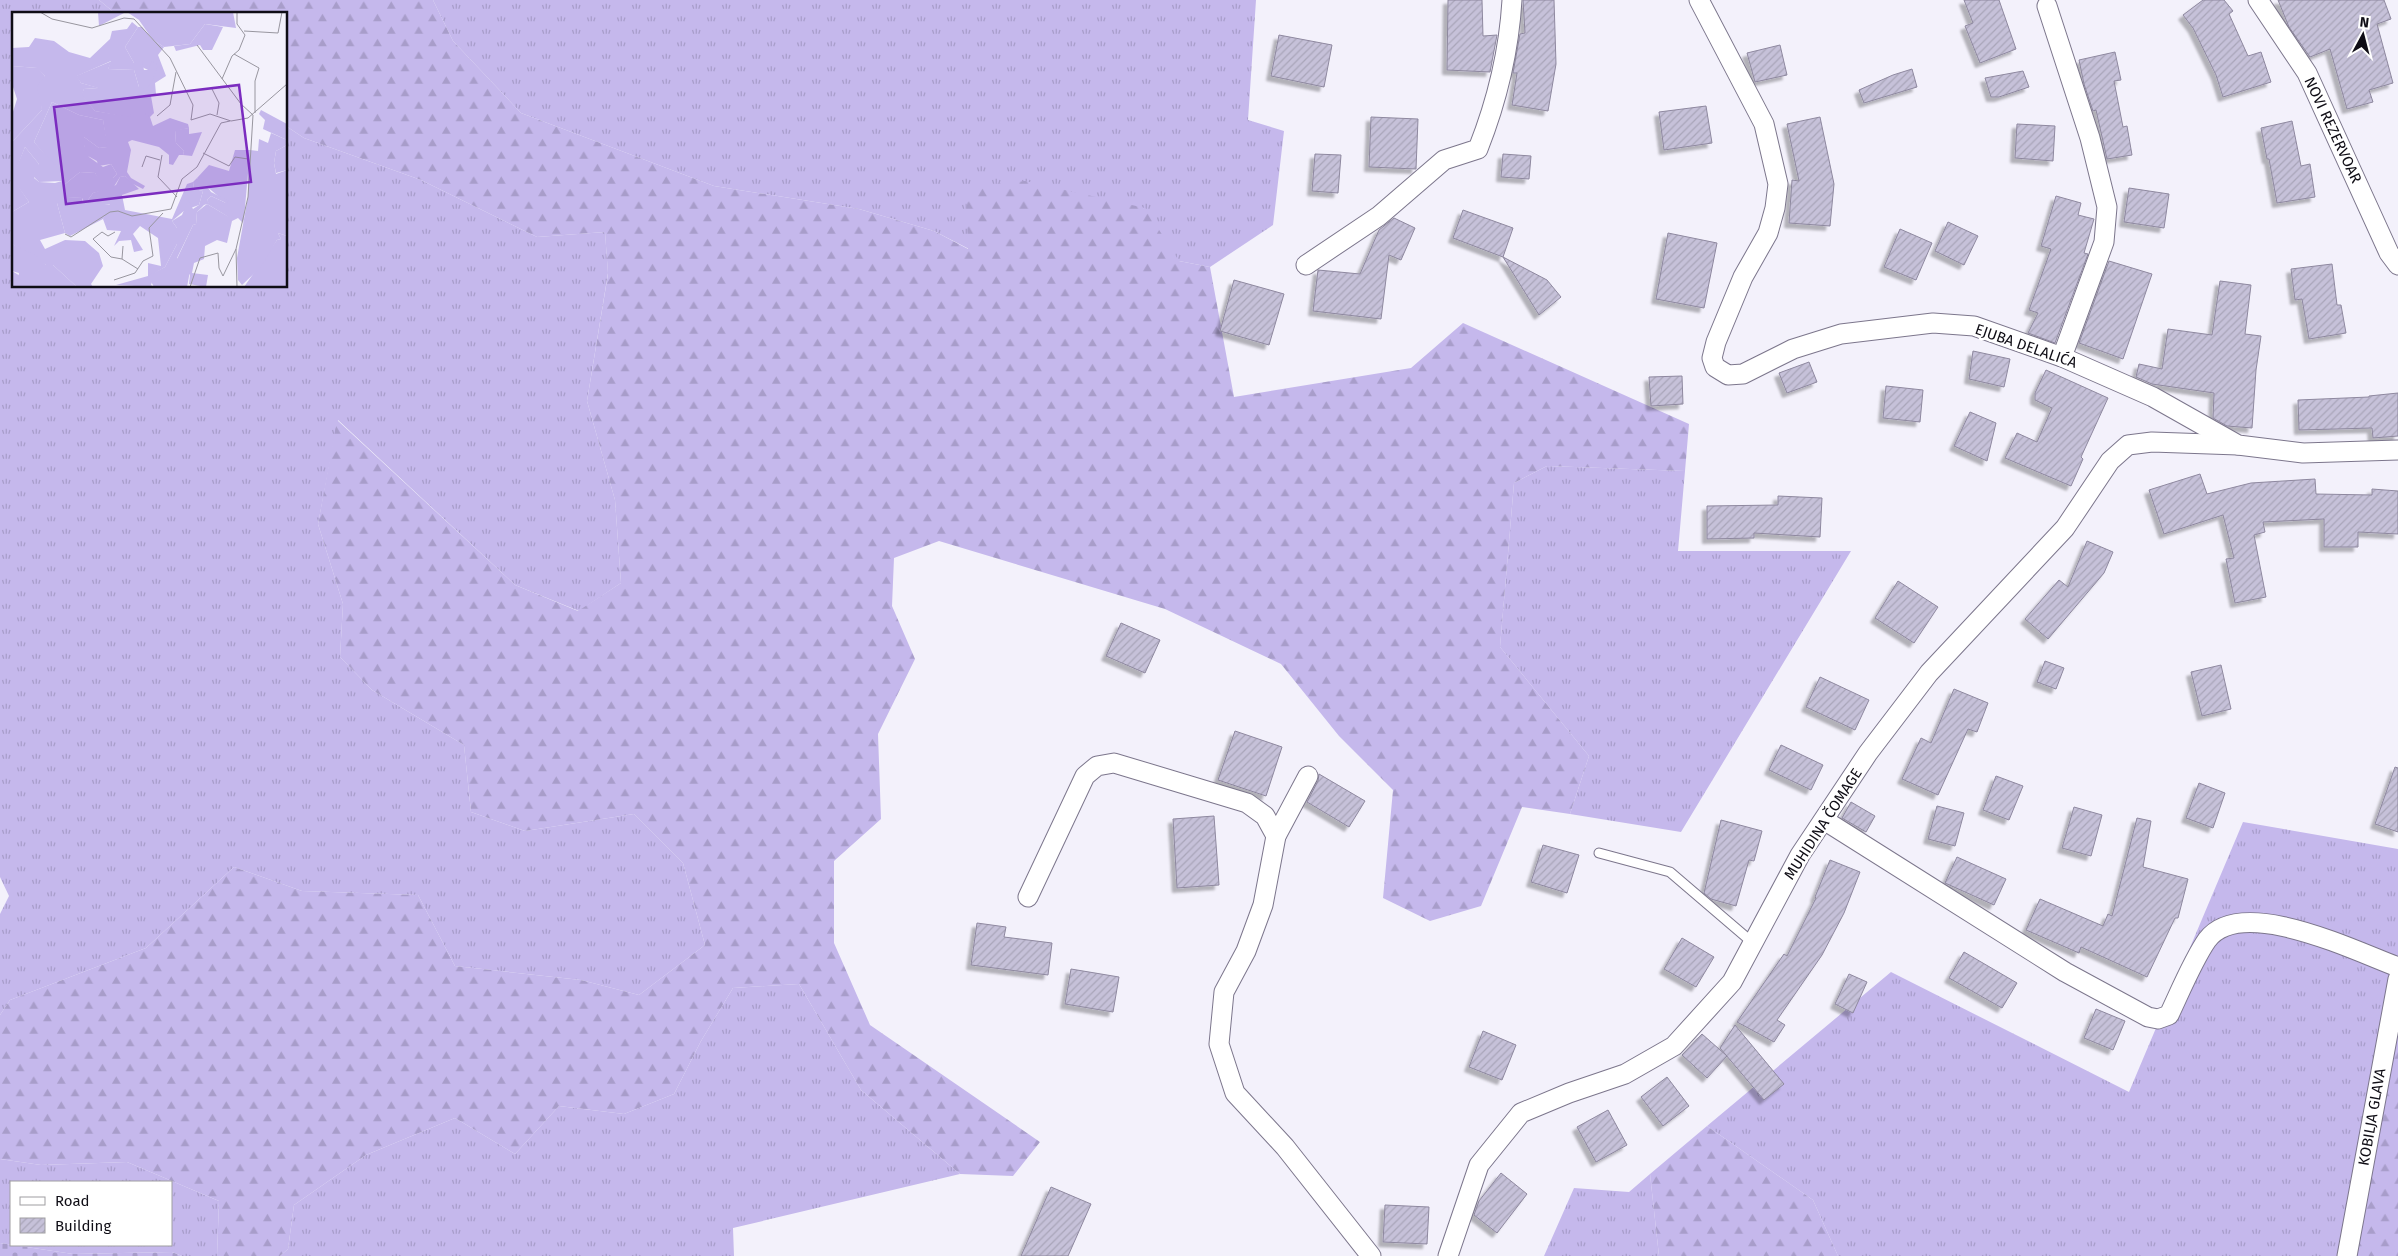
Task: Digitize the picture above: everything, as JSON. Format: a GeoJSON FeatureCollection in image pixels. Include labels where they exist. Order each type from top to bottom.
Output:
{"type":"FeatureCollection","features":[{"type":"Feature","properties":{"kind":"street"},"geometry":{"type":"LineString","coordinates":[[1306,265],[1379,216],[1444,160],[1478,149],[1488,123],[1509,39],[1512,0]]}},
{"type":"Feature","properties":{"kind":"street","name":"EJUBA DELALIĆA"},"geometry":{"type":"LineString","coordinates":[[1699,0],[1764,124],[1778,184],[1776,208],[1768,233],[1743,277],[1716,342],[1712,358],[1715,368],[1728,375],[1743,374],[1793,349],[1841,334],[1933,323],[1974,326],[2062,357],[2153,397],[2238,445],[2303,453],[2398,450]]}},
{"type":"Feature","properties":{"kind":"street","name":"NOVI REZERVOAR"},"geometry":{"type":"LineString","coordinates":[[2258,0],[2307,73],[2389,253],[2398,265]]}},
{"type":"Feature","properties":{"kind":"street"},"geometry":{"type":"LineString","coordinates":[[2047,6],[2090,138],[2107,207],[2104,242],[2062,357]]}},
{"type":"Feature","properties":{"kind":"street","name":"MUHIDINA ČOMAGE"},"geometry":{"type":"LineString","coordinates":[[1448,1256],[1479,1164],[1521,1114],[1569,1093],[1625,1074],[1674,1046],[1732,982],[1800,855],[1868,753],[1929,673],[2065,528],[2110,461],[2128,445],[2152,442],[2238,445]]}},
{"type":"Feature","properties":{"kind":"street"},"geometry":{"type":"LineString","coordinates":[[1028,897],[1085,776],[1097,766],[1114,763],[1247,803],[1265,816],[1276,836]]}},
{"type":"Feature","properties":{"kind":"street"},"geometry":{"type":"LineString","coordinates":[[1308,776],[1276,836],[1263,905],[1246,951],[1224,992],[1219,1044],[1235,1093],[1285,1147],[1371,1256]]}},
{"type":"Feature","properties":{"kind":"street"},"geometry":{"type":"LineString","coordinates":[[1824,820],[2040,957],[2148,1018],[2158,1019],[2169,1015],[2208,939],[2236,923],[2266,922],[2300,930],[2398,967]]}},
{"type":"Feature","properties":{"kind":"street","name":"KOBILJA GLAVA"},"geometry":{"type":"LineString","coordinates":[[2347,1256],[2398,979]]}},
{"type":"Feature","properties":{"kind":"lane"},"geometry":{"type":"LineString","coordinates":[[1599,853],[1670,872],[1752,943]]}},
{"type":"Feature","properties":{"kind":"green space"},"geometry":{"type":"Polygon","coordinates":[[[0,0],[99,0],[114,12],[12,12],[12,288],[288,288],[288,127],[304,138],[421,180],[537,237],[605,232],[608,273],[587,401],[615,500],[621,583],[579,611],[515,585],[338,420],[318,524],[343,604],[340,657],[372,690],[464,745],[471,812],[525,831],[634,814],[683,863],[705,945],[639,995],[581,980],[455,966],[418,895],[302,891],[234,867],[146,948],[10,1000],[0,1015],[0,914],[9,896],[0,877],[0,0]]]}},
{"type":"Feature","properties":{"kind":"green space"},"geometry":{"type":"Polygon","coordinates":[[[99,0],[433,0],[453,41],[521,113],[714,186],[859,209],[934,231],[968,249],[966,187],[1025,181],[1145,208],[1179,261],[1210,267],[1234,397],[1411,368],[1463,323],[1689,424],[1685,471],[1547,466],[1514,483],[1500,647],[1589,756],[1570,814],[1522,807],[1481,906],[1430,921],[1383,898],[1393,790],[1339,736],[1281,664],[1165,609],[939,541],[894,558],[892,606],[915,659],[878,734],[881,819],[834,861],[834,943],[870,1025],[1040,1142],[1013,1176],[960,1174],[861,1090],[799,984],[733,988],[701,1041],[674,1094],[624,1114],[559,1106],[515,1154],[455,1118],[366,1155],[294,1205],[288,1249],[280,1256],[217,1256],[219,1201],[127,1162],[41,1165],[0,1159],[0,1015],[10,1000],[146,948],[234,867],[302,891],[418,895],[455,966],[581,980],[639,995],[705,945],[683,863],[634,814],[525,831],[471,812],[464,745],[372,690],[340,657],[343,604],[318,524],[337,420],[515,585],[578,611],[621,583],[615,500],[587,401],[608,274],[605,232],[537,237],[421,180],[304,138],[288,127],[288,12],[114,12],[99,0]]]}},
{"type":"Feature","properties":{"kind":"green space"},"geometry":{"type":"Polygon","coordinates":[[[433,0],[1256,0],[1248,120],[1284,131],[1273,225],[1210,267],[1179,261],[969,249],[934,231],[859,209],[714,186],[521,113],[453,41],[433,0]]]}},
{"type":"Feature","properties":{"kind":"green space"},"geometry":{"type":"Polygon","coordinates":[[[1547,466],[1685,471],[1678,551],[1851,551],[1681,832],[1570,814],[1589,756],[1500,647],[1514,483],[1547,466]]]}},
{"type":"Feature","properties":{"kind":"green space"},"geometry":{"type":"Polygon","coordinates":[[[2243,822],[2398,849],[2398,979],[2347,1256],[1838,1256],[1813,1200],[1707,1126],[1891,972],[2129,1092],[2243,822]]]}},
{"type":"Feature","properties":{"kind":"green space"},"geometry":{"type":"Polygon","coordinates":[[[2398,979],[2398,1256],[2347,1256],[2398,979]]]}},
{"type":"Feature","properties":{"kind":"green space"},"geometry":{"type":"Polygon","coordinates":[[[799,984],[861,1090],[960,1174],[733,1228],[734,1256],[280,1256],[288,1249],[294,1205],[366,1155],[455,1118],[515,1154],[559,1106],[624,1114],[674,1094],[701,1041],[733,988],[799,984]]]}},
{"type":"Feature","properties":{"kind":"green space"},"geometry":{"type":"Polygon","coordinates":[[[1707,1126],[1813,1200],[1838,1256],[1659,1256],[1650,1174],[1707,1126]]]}},
{"type":"Feature","properties":{"kind":"green space"},"geometry":{"type":"Polygon","coordinates":[[[0,1159],[41,1165],[127,1162],[172,1181],[10,1181],[10,1245],[0,1243],[0,1159]]]}},
{"type":"Feature","properties":{"kind":"green space"},"geometry":{"type":"Polygon","coordinates":[[[1650,1174],[1659,1256],[1544,1256],[1574,1188],[1629,1192],[1650,1174]]]}},
{"type":"Feature","properties":{"kind":"green space"},"geometry":{"type":"Polygon","coordinates":[[[172,1181],[219,1201],[217,1256],[182,1256],[172,1252],[73,1254],[20,1246],[172,1246],[172,1181]]]}},
{"type":"Feature","properties":{"kind":"green space"},"geometry":{"type":"Polygon","coordinates":[[[0,1243],[73,1254],[172,1252],[182,1256],[0,1256],[0,1243]]]}},
{"type":"Feature","properties":{"kind":"building"},"geometry":{"type":"Polygon","coordinates":[[[1448,0],[1482,0],[1483,36],[1497,35],[1490,72],[1447,70],[1448,0]]]}},
{"type":"Feature","properties":{"kind":"building"},"geometry":{"type":"Polygon","coordinates":[[[1523,0],[1554,0],[1556,64],[1548,111],[1512,105],[1517,73],[1513,73],[1520,34],[1525,33],[1523,0]]]}},
{"type":"Feature","properties":{"kind":"building"},"geometry":{"type":"Polygon","coordinates":[[[1964,0],[1999,0],[2016,49],[1980,63],[1965,26],[1973,23],[1964,0]]]}},
{"type":"Feature","properties":{"kind":"building"},"geometry":{"type":"Polygon","coordinates":[[[2203,0],[2224,0],[2233,11],[2229,14],[2248,56],[2261,52],[2271,82],[2223,97],[2216,75],[2193,28],[2183,15],[2203,0]]]}},
{"type":"Feature","properties":{"kind":"building"},"geometry":{"type":"Polygon","coordinates":[[[2278,0],[2384,0],[2391,19],[2377,24],[2393,83],[2369,90],[2373,102],[2347,109],[2330,49],[2310,57],[2289,27],[2278,0]]]}},
{"type":"Feature","properties":{"kind":"building"},"geometry":{"type":"Polygon","coordinates":[[[1279,35],[1332,45],[1324,87],[1271,76],[1279,35]]]}},
{"type":"Feature","properties":{"kind":"building"},"geometry":{"type":"Polygon","coordinates":[[[1780,45],[1787,75],[1755,82],[1747,53],[1780,45]]]}},
{"type":"Feature","properties":{"kind":"building"},"geometry":{"type":"Polygon","coordinates":[[[2115,52],[2121,80],[2114,81],[2123,127],[2127,126],[2132,155],[2107,159],[2096,110],[2093,111],[2084,84],[2079,60],[2115,52]]]}},
{"type":"Feature","properties":{"kind":"building"},"geometry":{"type":"Polygon","coordinates":[[[1912,69],[1917,87],[1864,103],[1859,90],[1912,69]]]}},
{"type":"Feature","properties":{"kind":"building"},"geometry":{"type":"Polygon","coordinates":[[[2023,71],[2029,87],[1999,97],[1991,97],[1985,78],[2023,71]]]}},
{"type":"Feature","properties":{"kind":"building"},"geometry":{"type":"Polygon","coordinates":[[[1706,106],[1712,143],[1664,150],[1659,112],[1706,106]]]}},
{"type":"Feature","properties":{"kind":"building"},"geometry":{"type":"Polygon","coordinates":[[[1371,117],[1418,119],[1416,169],[1369,167],[1371,117]]]}},
{"type":"Feature","properties":{"kind":"building"},"geometry":{"type":"Polygon","coordinates":[[[1820,117],[1834,184],[1830,226],[1789,223],[1792,180],[1799,181],[1787,124],[1820,117]]]}},
{"type":"Feature","properties":{"kind":"building"},"geometry":{"type":"Polygon","coordinates":[[[2292,121],[2301,166],[2310,164],[2315,197],[2277,203],[2261,128],[2292,121]]]}},
{"type":"Feature","properties":{"kind":"building"},"geometry":{"type":"Polygon","coordinates":[[[2017,124],[2055,126],[2053,161],[2015,158],[2017,124]]]}},
{"type":"Feature","properties":{"kind":"building"},"geometry":{"type":"Polygon","coordinates":[[[1315,154],[1341,155],[1338,193],[1312,191],[1315,154]]]}},
{"type":"Feature","properties":{"kind":"building"},"geometry":{"type":"Polygon","coordinates":[[[1503,154],[1531,156],[1529,179],[1501,177],[1503,154]]]}},
{"type":"Feature","properties":{"kind":"building"},"geometry":{"type":"Polygon","coordinates":[[[2129,188],[2169,194],[2164,228],[2124,222],[2129,188]]]}},
{"type":"Feature","properties":{"kind":"building"},"geometry":{"type":"Polygon","coordinates":[[[2056,196],[2081,203],[2078,215],[2094,219],[2084,253],[2088,254],[2055,343],[2028,333],[2038,313],[2029,310],[2051,249],[2041,246],[2056,196]]]}},
{"type":"Feature","properties":{"kind":"building"},"geometry":{"type":"Polygon","coordinates":[[[1463,210],[1513,228],[1503,257],[1453,238],[1463,210]]]}},
{"type":"Feature","properties":{"kind":"building"},"geometry":{"type":"Polygon","coordinates":[[[1394,218],[1415,228],[1401,260],[1389,255],[1381,319],[1313,311],[1318,270],[1360,274],[1379,230],[1394,218]]]}},
{"type":"Feature","properties":{"kind":"building"},"geometry":{"type":"Polygon","coordinates":[[[1948,222],[1978,236],[1964,265],[1935,251],[1948,222]]]}},
{"type":"Feature","properties":{"kind":"building"},"geometry":{"type":"Polygon","coordinates":[[[1900,229],[1932,243],[1916,280],[1884,267],[1900,229]]]}},
{"type":"Feature","properties":{"kind":"building"},"geometry":{"type":"Polygon","coordinates":[[[1668,233],[1717,243],[1704,308],[1656,299],[1668,233]]]}},
{"type":"Feature","properties":{"kind":"building"},"geometry":{"type":"Polygon","coordinates":[[[1503,257],[1547,280],[1561,297],[1539,315],[1503,257]]]}},
{"type":"Feature","properties":{"kind":"building"},"geometry":{"type":"Polygon","coordinates":[[[2109,261],[2152,274],[2123,359],[2079,343],[2109,261]]]}},
{"type":"Feature","properties":{"kind":"building"},"geometry":{"type":"Polygon","coordinates":[[[2332,264],[2337,305],[2341,305],[2346,333],[2309,339],[2302,299],[2295,300],[2291,269],[2332,264]]]}},
{"type":"Feature","properties":{"kind":"building"},"geometry":{"type":"Polygon","coordinates":[[[1234,280],[1284,294],[1269,345],[1220,331],[1234,280]]]}},
{"type":"Feature","properties":{"kind":"building"},"geometry":{"type":"Polygon","coordinates":[[[2220,281],[2251,285],[2245,334],[2261,336],[2256,370],[2252,428],[2227,426],[2213,418],[2214,393],[2152,384],[2136,377],[2139,364],[2162,369],[2168,329],[2212,335],[2220,281]]]}},
{"type":"Feature","properties":{"kind":"building"},"geometry":{"type":"Polygon","coordinates":[[[1973,351],[2010,359],[2004,387],[1969,379],[1973,351]]]}},
{"type":"Feature","properties":{"kind":"building"},"geometry":{"type":"Polygon","coordinates":[[[1809,362],[1817,382],[1787,393],[1779,373],[1809,362]]]}},
{"type":"Feature","properties":{"kind":"building"},"geometry":{"type":"Polygon","coordinates":[[[2046,370],[2108,398],[2081,457],[2083,459],[2071,486],[2005,458],[2017,433],[2037,442],[2052,408],[2035,400],[2035,393],[2046,370]]]}},
{"type":"Feature","properties":{"kind":"building"},"geometry":{"type":"Polygon","coordinates":[[[1682,376],[1683,404],[1651,406],[1649,377],[1682,376]]]}},
{"type":"Feature","properties":{"kind":"building"},"geometry":{"type":"Polygon","coordinates":[[[1886,386],[1923,390],[1920,422],[1883,418],[1886,386]]]}},
{"type":"Feature","properties":{"kind":"building"},"geometry":{"type":"Polygon","coordinates":[[[2398,393],[2398,436],[2373,438],[2372,428],[2299,430],[2298,400],[2369,397],[2398,393]]]}},
{"type":"Feature","properties":{"kind":"building"},"geometry":{"type":"Polygon","coordinates":[[[1970,412],[1996,423],[1987,461],[1954,446],[1970,412]]]}},
{"type":"Feature","properties":{"kind":"building"},"geometry":{"type":"Polygon","coordinates":[[[2200,474],[2207,494],[2251,483],[2315,479],[2316,494],[2372,495],[2372,489],[2398,491],[2398,534],[2358,532],[2358,547],[2324,547],[2324,519],[2263,522],[2265,532],[2254,535],[2266,597],[2235,603],[2226,559],[2234,558],[2223,515],[2164,534],[2149,490],[2200,474]]]}},
{"type":"Feature","properties":{"kind":"building"},"geometry":{"type":"Polygon","coordinates":[[[1778,496],[1822,498],[1820,537],[1754,533],[1754,538],[1707,539],[1707,506],[1778,505],[1778,496]]]}},
{"type":"Feature","properties":{"kind":"building"},"geometry":{"type":"Polygon","coordinates":[[[2087,541],[2113,552],[2104,573],[2048,639],[2025,619],[2059,580],[2068,587],[2087,541]]]}},
{"type":"Feature","properties":{"kind":"building"},"geometry":{"type":"Polygon","coordinates":[[[1898,581],[1938,607],[1914,643],[1875,618],[1898,581]]]}},
{"type":"Feature","properties":{"kind":"building"},"geometry":{"type":"Polygon","coordinates":[[[1121,623],[1160,640],[1145,673],[1106,656],[1121,623]]]}},
{"type":"Feature","properties":{"kind":"building"},"geometry":{"type":"Polygon","coordinates":[[[2045,661],[2064,668],[2056,689],[2037,682],[2045,661]]]}},
{"type":"Feature","properties":{"kind":"building"},"geometry":{"type":"Polygon","coordinates":[[[2221,665],[2231,709],[2202,716],[2191,672],[2221,665]]]}},
{"type":"Feature","properties":{"kind":"building"},"geometry":{"type":"Polygon","coordinates":[[[1820,677],[1869,700],[1855,730],[1806,707],[1820,677]]]}},
{"type":"Feature","properties":{"kind":"building"},"geometry":{"type":"Polygon","coordinates":[[[1954,689],[1988,703],[1977,732],[1968,729],[1938,795],[1902,779],[1921,738],[1931,743],[1954,689]]]}},
{"type":"Feature","properties":{"kind":"building"},"geometry":{"type":"Polygon","coordinates":[[[1235,731],[1282,747],[1266,796],[1218,780],[1235,731]]]}},
{"type":"Feature","properties":{"kind":"building"},"geometry":{"type":"Polygon","coordinates":[[[1781,745],[1823,765],[1811,790],[1769,770],[1781,745]]]}},
{"type":"Feature","properties":{"kind":"building"},"geometry":{"type":"Polygon","coordinates":[[[2395,767],[2398,768],[2398,832],[2375,824],[2395,767]]]}},
{"type":"Feature","properties":{"kind":"building"},"geometry":{"type":"Polygon","coordinates":[[[1319,774],[1365,801],[1349,827],[1307,802],[1318,781],[1319,774]]]}},
{"type":"Feature","properties":{"kind":"building"},"geometry":{"type":"Polygon","coordinates":[[[1996,776],[2023,786],[2009,820],[1983,810],[1996,776]]]}},
{"type":"Feature","properties":{"kind":"building"},"geometry":{"type":"Polygon","coordinates":[[[2199,783],[2225,793],[2213,828],[2186,818],[2199,783]]]}},
{"type":"Feature","properties":{"kind":"building"},"geometry":{"type":"Polygon","coordinates":[[[1851,802],[1875,816],[1866,832],[1842,818],[1851,802]]]}},
{"type":"Feature","properties":{"kind":"building"},"geometry":{"type":"Polygon","coordinates":[[[1937,806],[1964,813],[1955,846],[1928,839],[1937,806]]]}},
{"type":"Feature","properties":{"kind":"building"},"geometry":{"type":"Polygon","coordinates":[[[2074,807],[2102,815],[2091,856],[2062,848],[2074,807]]]}},
{"type":"Feature","properties":{"kind":"building"},"geometry":{"type":"Polygon","coordinates":[[[1214,816],[1219,885],[1177,888],[1173,819],[1214,816]]]}},
{"type":"Feature","properties":{"kind":"building"},"geometry":{"type":"Polygon","coordinates":[[[2137,818],[2151,821],[2143,867],[2188,879],[2178,918],[2175,918],[2147,977],[2081,947],[2079,953],[2026,930],[2040,899],[2103,926],[2108,914],[2112,916],[2137,818]]]}},
{"type":"Feature","properties":{"kind":"building"},"geometry":{"type":"Polygon","coordinates":[[[1721,820],[1762,831],[1754,861],[1749,860],[1736,906],[1711,899],[1704,893],[1721,820]]]}},
{"type":"Feature","properties":{"kind":"building"},"geometry":{"type":"Polygon","coordinates":[[[1543,845],[1579,855],[1567,893],[1531,882],[1543,845]]]}},
{"type":"Feature","properties":{"kind":"building"},"geometry":{"type":"Polygon","coordinates":[[[1957,857],[2006,879],[1994,905],[1945,883],[1957,857]]]}},
{"type":"Feature","properties":{"kind":"building"},"geometry":{"type":"Polygon","coordinates":[[[1830,860],[1860,872],[1844,913],[1822,955],[1777,1020],[1785,1025],[1774,1042],[1737,1022],[1784,954],[1787,956],[1816,898],[1830,860]]]}},
{"type":"Feature","properties":{"kind":"building"},"geometry":{"type":"Polygon","coordinates":[[[977,923],[1006,927],[1004,937],[1052,943],[1048,975],[971,965],[977,923]]]}},
{"type":"Feature","properties":{"kind":"building"},"geometry":{"type":"Polygon","coordinates":[[[1682,938],[1714,957],[1696,987],[1664,969],[1682,938]]]}},
{"type":"Feature","properties":{"kind":"building"},"geometry":{"type":"Polygon","coordinates":[[[1964,952],[2017,983],[2002,1008],[1949,978],[1964,952]]]}},
{"type":"Feature","properties":{"kind":"building"},"geometry":{"type":"Polygon","coordinates":[[[1071,969],[1119,977],[1113,1012],[1065,1004],[1071,969]]]}},
{"type":"Feature","properties":{"kind":"building"},"geometry":{"type":"Polygon","coordinates":[[[1849,974],[1867,982],[1853,1013],[1835,1004],[1849,974]]]}},
{"type":"Feature","properties":{"kind":"building"},"geometry":{"type":"Polygon","coordinates":[[[2096,1009],[2125,1021],[2113,1050],[2084,1038],[2096,1009]]]}},
{"type":"Feature","properties":{"kind":"building"},"geometry":{"type":"Polygon","coordinates":[[[1735,1025],[1784,1084],[1764,1100],[1720,1048],[1735,1025]]]}},
{"type":"Feature","properties":{"kind":"building"},"geometry":{"type":"Polygon","coordinates":[[[1483,1031],[1516,1045],[1502,1080],[1469,1067],[1483,1031]]]}},
{"type":"Feature","properties":{"kind":"building"},"geometry":{"type":"Polygon","coordinates":[[[1702,1034],[1727,1056],[1707,1078],[1682,1055],[1702,1034]]]}},
{"type":"Feature","properties":{"kind":"building"},"geometry":{"type":"Polygon","coordinates":[[[1667,1077],[1689,1106],[1663,1126],[1641,1097],[1667,1077]]]}},
{"type":"Feature","properties":{"kind":"building"},"geometry":{"type":"Polygon","coordinates":[[[1608,1110],[1627,1145],[1596,1162],[1577,1127],[1608,1110]]]}},
{"type":"Feature","properties":{"kind":"building"},"geometry":{"type":"Polygon","coordinates":[[[1501,1173],[1527,1194],[1497,1233],[1474,1215],[1479,1201],[1501,1173]]]}},
{"type":"Feature","properties":{"kind":"building"},"geometry":{"type":"Polygon","coordinates":[[[1051,1187],[1091,1204],[1068,1256],[1021,1256],[1051,1187]]]}},
{"type":"Feature","properties":{"kind":"building"},"geometry":{"type":"Polygon","coordinates":[[[1385,1205],[1429,1207],[1427,1244],[1383,1242],[1385,1205]]]}}]}
